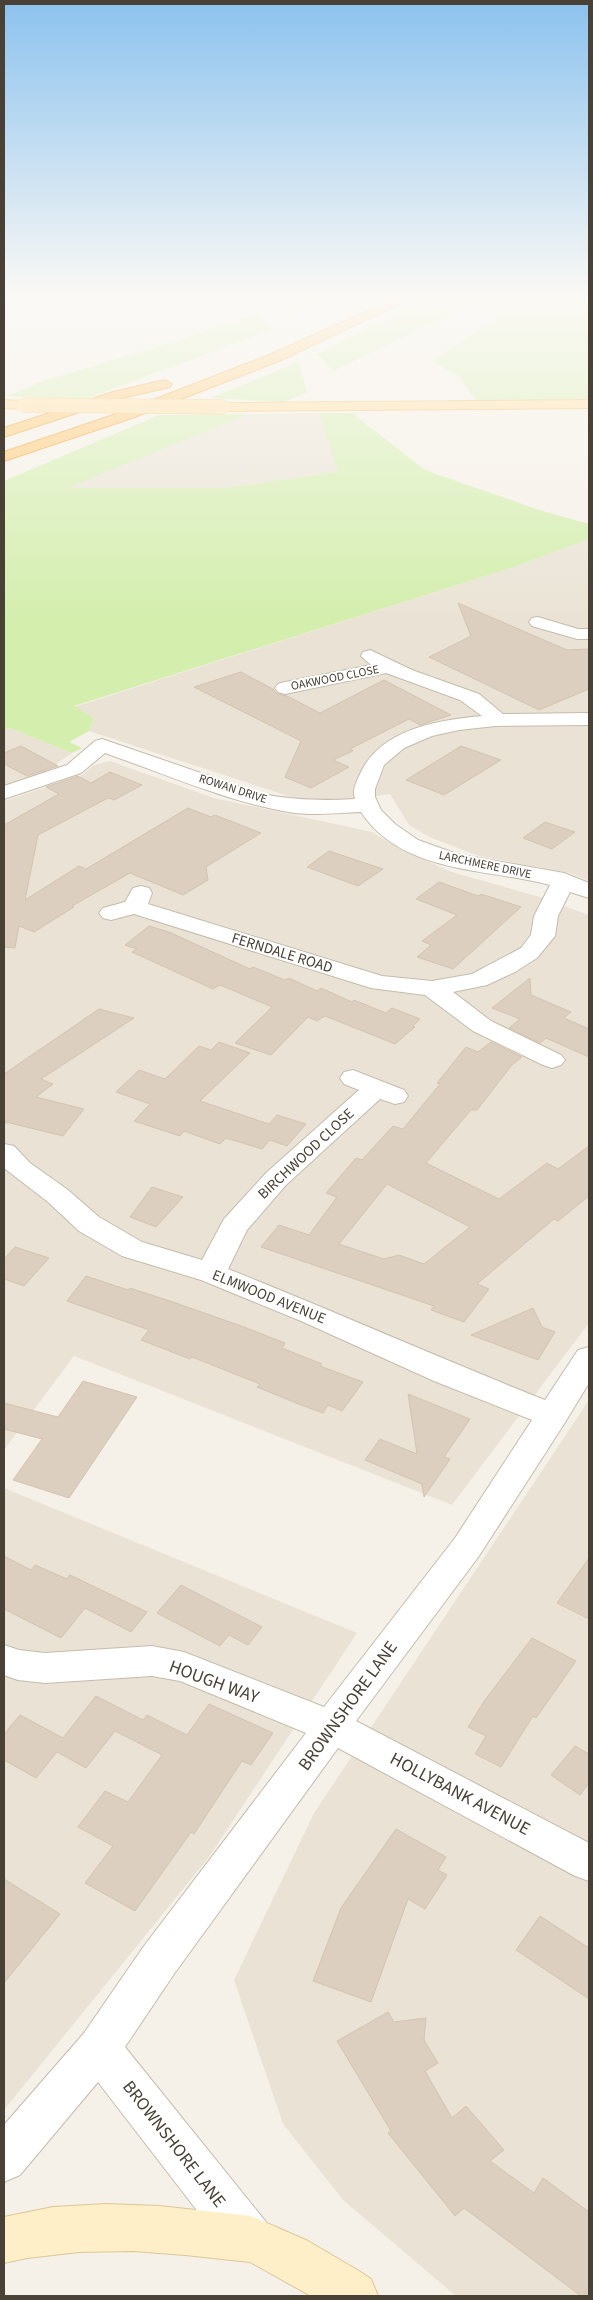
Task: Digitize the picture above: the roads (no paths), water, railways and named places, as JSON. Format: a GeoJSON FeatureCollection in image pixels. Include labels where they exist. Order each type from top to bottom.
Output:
{"type":"FeatureCollection","features":[{"type":"Feature","properties":{"kind":"highway"},"geometry":{"type":"LineString","coordinates":[[4,432],[89,404]]}},
{"type":"Feature","properties":{"kind":"highway"},"geometry":{"type":"LineString","coordinates":[[4,441],[107,404]]}},
{"type":"Feature","properties":{"kind":"highway"},"geometry":{"type":"LineString","coordinates":[[4,457],[156,404]]}},
{"type":"Feature","properties":{"kind":"highway"},"geometry":{"type":"LineString","coordinates":[[4,468],[178,404]]}},
{"type":"Feature","properties":{"kind":"main road"},"geometry":{"type":"LineString","coordinates":[[57,404],[224,406],[528,404]]}},
{"type":"Feature","properties":{"kind":"main road"},"geometry":{"type":"LineString","coordinates":[[4,2240],[53,2231],[144,2228],[249,2239],[314,2270],[354,2296]]}},
{"type":"Feature","properties":{"kind":"street"},"geometry":{"type":"LineString","coordinates":[[556,628],[574,619]]}},
{"type":"Feature","properties":{"kind":"street"},"geometry":{"type":"LineString","coordinates":[[538,622],[577,634],[589,634]]}},
{"type":"Feature","properties":{"kind":"street","name":"OAKWOOD CLOSE"},"geometry":{"type":"LineString","coordinates":[[285,688],[378,662],[468,696],[484,706],[498,720]]}},
{"type":"Feature","properties":{"kind":"street"},"geometry":{"type":"LineString","coordinates":[[368,805],[364,793],[366,777],[377,760],[390,748],[404,740],[442,727],[498,720],[589,719]]}},
{"type":"Feature","properties":{"kind":"street","name":"ROWAN DRIVE"},"geometry":{"type":"LineString","coordinates":[[78,737],[257,799],[290,806],[321,808],[368,805]]}},
{"type":"Feature","properties":{"kind":"street"},"geometry":{"type":"LineString","coordinates":[[4,792],[74,769],[102,745]]}},
{"type":"Feature","properties":{"kind":"street","name":"LARCHMERE DRIVE"},"geometry":{"type":"LineString","coordinates":[[368,805],[388,832],[410,845],[439,856],[564,880],[589,891]]}},
{"type":"Feature","properties":{"kind":"street","name":"FERNDALE ROAD"},"geometry":{"type":"LineString","coordinates":[[111,913],[138,900],[380,983],[432,988],[478,980],[506,967],[529,953],[543,936],[546,916],[564,880]]}},
{"type":"Feature","properties":{"kind":"street"},"geometry":{"type":"LineString","coordinates":[[432,988],[482,1026],[552,1060]]}},
{"type":"Feature","properties":{"kind":"street","name":"BIRCHWOOD CLOSE"},"geometry":{"type":"LineString","coordinates":[[211,1273],[234,1226],[276,1179],[375,1088]]}},
{"type":"Feature","properties":{"kind":"street","name":"ELMWOOD AVENUE"},"geometry":{"type":"LineString","coordinates":[[4,1152],[20,1169],[58,1196],[89,1224],[132,1250],[211,1273],[312,1314],[445,1373],[553,1416]]}},
{"type":"Feature","properties":{"kind":"street","name":"BROWNSHORE LANE"},"geometry":{"type":"LineString","coordinates":[[4,2159],[99,2048],[159,1960],[309,1760],[331,1726],[467,1548],[589,1358]]}},
{"type":"Feature","properties":{"kind":"street","name":"HOUGH WAY"},"geometry":{"type":"LineString","coordinates":[[4,1660],[18,1666],[46,1668],[152,1661],[184,1667],[331,1726]]}},
{"type":"Feature","properties":{"kind":"street","name":"HOLLYBANK AVENUE"},"geometry":{"type":"LineString","coordinates":[[331,1726],[589,1863]]}},
{"type":"Feature","properties":{"kind":"street","name":"BROWNSHORE LANE"},"geometry":{"type":"LineString","coordinates":[[99,2048],[249,2239]]}}]}
